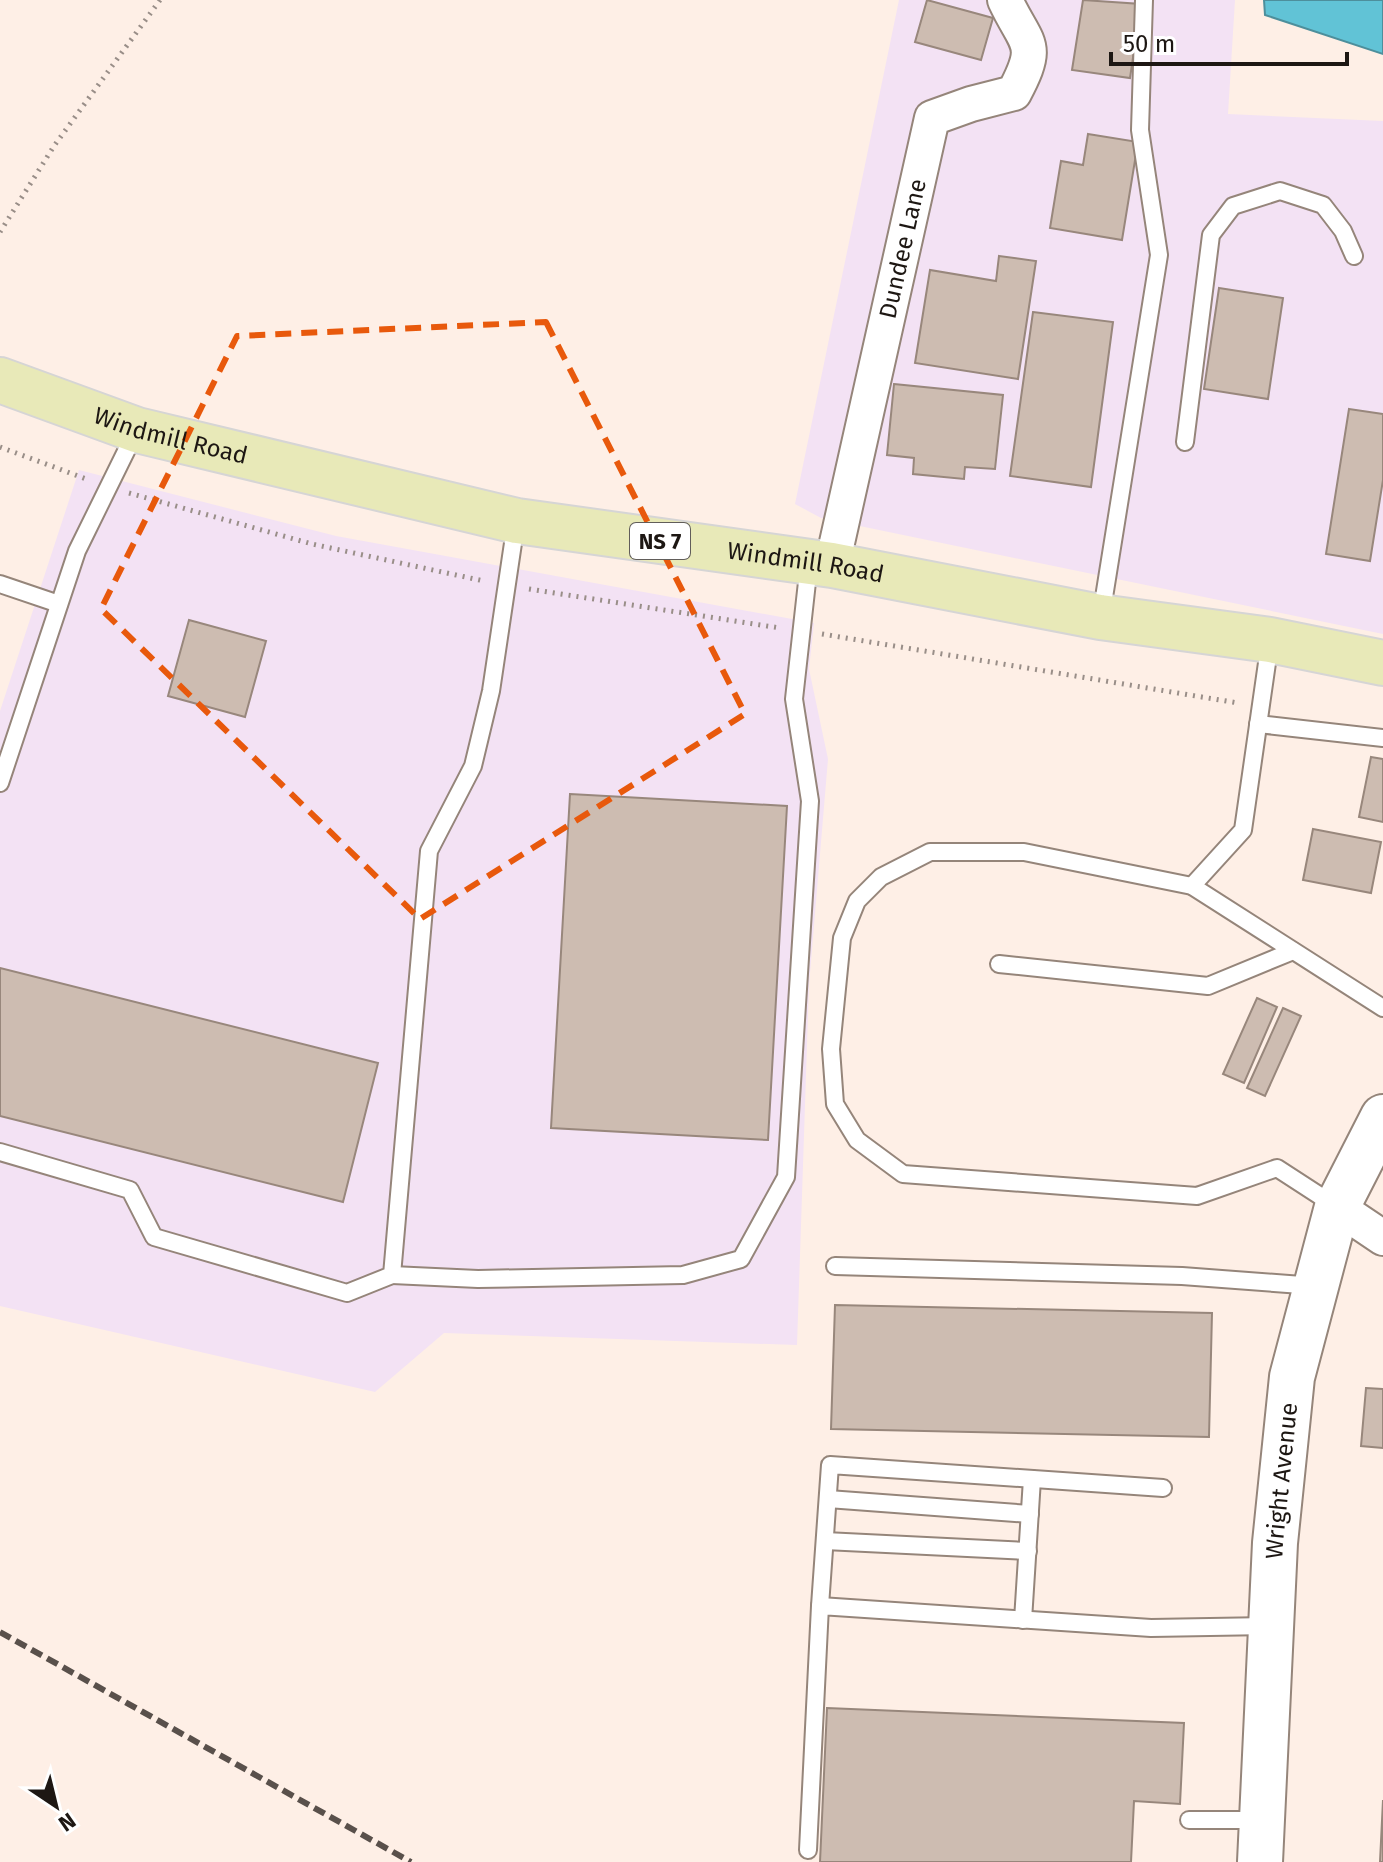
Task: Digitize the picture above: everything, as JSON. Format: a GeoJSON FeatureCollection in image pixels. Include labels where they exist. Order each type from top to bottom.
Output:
{"type":"FeatureCollection","features":[{"type":"Feature","properties":{"kind":"main road","name":"Windmill Road"},"geometry":{"type":"LineString","coordinates":[[0,380],[137,430],[517,521],[821,564],[1100,617],[1270,640],[1383,663]]}},
{"type":"Feature","properties":{"kind":"main road","name":"Wright Avenue"},"geometry":{"type":"LineString","coordinates":[[1261,1841],[1275,1543],[1292,1377],[1337,1207],[1383,1117]]}},
{"type":"Feature","properties":{"kind":"street","name":"Dundee Lane"},"geometry":{"type":"LineString","coordinates":[[821,564],[932,118],[1014,93],[1029,66],[1030,46],[1005,0]]}},
{"type":"Feature","properties":{"kind":"street"},"geometry":{"type":"LineString","coordinates":[[1337,1207],[1383,1238]]}},
{"type":"Feature","properties":{"kind":"lane"},"geometry":{"type":"LineString","coordinates":[[1100,617],[1159,255],[1140,130],[1144,0]]}},
{"type":"Feature","properties":{"kind":"lane"},"geometry":{"type":"LineString","coordinates":[[1185,442],[1211,235],[1233,206],[1280,191],[1323,205],[1343,231],[1354,256]]}},
{"type":"Feature","properties":{"kind":"lane"},"geometry":{"type":"LineString","coordinates":[[0,783],[77,551],[137,430]]}},
{"type":"Feature","properties":{"kind":"lane"},"geometry":{"type":"LineString","coordinates":[[392,1275],[429,851],[473,766],[491,691],[517,521]]}},
{"type":"Feature","properties":{"kind":"lane"},"geometry":{"type":"LineString","coordinates":[[0,1152],[130,1190],[154,1237],[347,1293],[392,1275],[478,1279],[683,1275],[741,1259],[786,1177],[810,801],[794,699],[802,631],[821,564]]}},
{"type":"Feature","properties":{"kind":"lane"},"geometry":{"type":"LineString","coordinates":[[0,584],[59,604]]}},
{"type":"Feature","properties":{"kind":"lane"},"geometry":{"type":"LineString","coordinates":[[1192,886],[1243,830],[1270,640]]}},
{"type":"Feature","properties":{"kind":"lane"},"geometry":{"type":"LineString","coordinates":[[1258,724],[1383,738]]}},
{"type":"Feature","properties":{"kind":"lane"},"geometry":{"type":"LineString","coordinates":[[1337,1207],[1277,1168],[1197,1196],[903,1174],[857,1140],[835,1104],[831,1049],[842,938],[857,901],[881,877],[930,852],[1024,852],[1192,886],[1383,1008]]}},
{"type":"Feature","properties":{"kind":"lane"},"geometry":{"type":"LineString","coordinates":[[999,964],[1208,986],[1293,951]]}},
{"type":"Feature","properties":{"kind":"lane"},"geometry":{"type":"LineString","coordinates":[[835,1266],[1182,1276],[1316,1286]]}},
{"type":"Feature","properties":{"kind":"lane"},"geometry":{"type":"LineString","coordinates":[[808,1850],[830,1465],[1163,1488]]}},
{"type":"Feature","properties":{"kind":"lane"},"geometry":{"type":"LineString","coordinates":[[1023,1620],[1032,1479]]}},
{"type":"Feature","properties":{"kind":"lane"},"geometry":{"type":"LineString","coordinates":[[828,1499],[1030,1514]]}},
{"type":"Feature","properties":{"kind":"lane"},"geometry":{"type":"LineString","coordinates":[[825,1541],[1028,1551]]}},
{"type":"Feature","properties":{"kind":"lane"},"geometry":{"type":"LineString","coordinates":[[820,1606],[1151,1628],[1271,1626]]}},
{"type":"Feature","properties":{"kind":"lane"},"geometry":{"type":"LineString","coordinates":[[1189,1820],[1261,1841]]}},
{"type":"Feature","properties":{"kind":"path"},"geometry":{"type":"LineString","coordinates":[[0,232],[54,146],[160,0]]}},
{"type":"Feature","properties":{"kind":"path"},"geometry":{"type":"LineString","coordinates":[[0,447],[109,487],[191,512],[312,544],[507,586],[1261,706]]}},
{"type":"Feature","properties":{"kind":"highlighted area"},"geometry":{"type":"Polygon","coordinates":[[[546,322],[745,714],[420,919],[101,609],[237,336],[546,322]]]}},
{"type":"Feature","properties":{"kind":"shaded area"},"geometry":{"type":"Polygon","coordinates":[[[899,0],[1235,0],[1228,114],[1383,121],[1383,634],[821,518],[795,504],[899,0]]]}},
{"type":"Feature","properties":{"kind":"shaded area"},"geometry":{"type":"Polygon","coordinates":[[[79,470],[336,536],[814,623],[809,669],[828,759],[809,985],[797,1345],[444,1333],[375,1392],[0,1306],[0,711],[79,470]]]}},
{"type":"Feature","properties":{"kind":"water"},"geometry":{"type":"Polygon","coordinates":[[[1264,0],[1383,0],[1383,54],[1265,15],[1264,0]]]}},
{"type":"Feature","properties":{"kind":"building"},"geometry":{"type":"Polygon","coordinates":[[[927,0],[993,18],[981,60],[915,42],[927,0]]]}},
{"type":"Feature","properties":{"kind":"building"},"geometry":{"type":"Polygon","coordinates":[[[1083,0],[1141,4],[1130,78],[1072,70],[1083,0]]]}},
{"type":"Feature","properties":{"kind":"building"},"geometry":{"type":"Polygon","coordinates":[[[1088,134],[1138,142],[1122,240],[1050,228],[1061,161],[1083,165],[1088,134]]]}},
{"type":"Feature","properties":{"kind":"building"},"geometry":{"type":"Polygon","coordinates":[[[999,256],[1036,261],[1018,379],[915,363],[930,270],[996,281],[999,256]]]}},
{"type":"Feature","properties":{"kind":"building"},"geometry":{"type":"Polygon","coordinates":[[[1219,288],[1283,298],[1268,399],[1204,389],[1219,288]]]}},
{"type":"Feature","properties":{"kind":"building"},"geometry":{"type":"Polygon","coordinates":[[[1033,312],[1113,322],[1091,487],[1010,476],[1033,312]]]}},
{"type":"Feature","properties":{"kind":"building"},"geometry":{"type":"Polygon","coordinates":[[[894,384],[1003,395],[995,469],[965,467],[964,479],[913,474],[914,458],[887,455],[894,384]]]}},
{"type":"Feature","properties":{"kind":"building"},"geometry":{"type":"Polygon","coordinates":[[[1349,409],[1383,414],[1383,480],[1370,561],[1326,554],[1349,409]]]}},
{"type":"Feature","properties":{"kind":"building"},"geometry":{"type":"Polygon","coordinates":[[[189,620],[266,641],[245,717],[168,696],[189,620]]]}},
{"type":"Feature","properties":{"kind":"building"},"geometry":{"type":"Polygon","coordinates":[[[1371,757],[1383,759],[1383,822],[1359,817],[1371,757]]]}},
{"type":"Feature","properties":{"kind":"building"},"geometry":{"type":"Polygon","coordinates":[[[570,794],[787,806],[768,1140],[551,1128],[570,794]]]}},
{"type":"Feature","properties":{"kind":"building"},"geometry":{"type":"Polygon","coordinates":[[[1313,829],[1381,842],[1371,893],[1303,880],[1313,829]]]}},
{"type":"Feature","properties":{"kind":"building"},"geometry":{"type":"Polygon","coordinates":[[[0,968],[378,1063],[343,1202],[0,1116],[0,968]]]}},
{"type":"Feature","properties":{"kind":"building"},"geometry":{"type":"Polygon","coordinates":[[[1257,998],[1277,1007],[1244,1083],[1223,1074],[1257,998]]]}},
{"type":"Feature","properties":{"kind":"building"},"geometry":{"type":"Polygon","coordinates":[[[1283,1008],[1301,1016],[1265,1096],[1247,1088],[1283,1008]]]}},
{"type":"Feature","properties":{"kind":"building"},"geometry":{"type":"Polygon","coordinates":[[[835,1305],[1212,1313],[1209,1437],[831,1429],[835,1305]]]}},
{"type":"Feature","properties":{"kind":"building"},"geometry":{"type":"Polygon","coordinates":[[[1366,1388],[1383,1389],[1383,1448],[1361,1446],[1366,1388]]]}},
{"type":"Feature","properties":{"kind":"building"},"geometry":{"type":"Polygon","coordinates":[[[827,1708],[1184,1723],[1180,1804],[1134,1801],[1131,1862],[820,1862],[827,1708]]]}},
{"type":"Feature","properties":{"kind":"building"},"geometry":{"type":"Polygon","coordinates":[[[1383,1800],[1383,1862],[1380,1862],[1383,1800]]]}},
{"type":"Feature","properties":{"kind":"railway"},"geometry":{"type":"LineString","coordinates":[[0,1632],[411,1862]]}}]}
